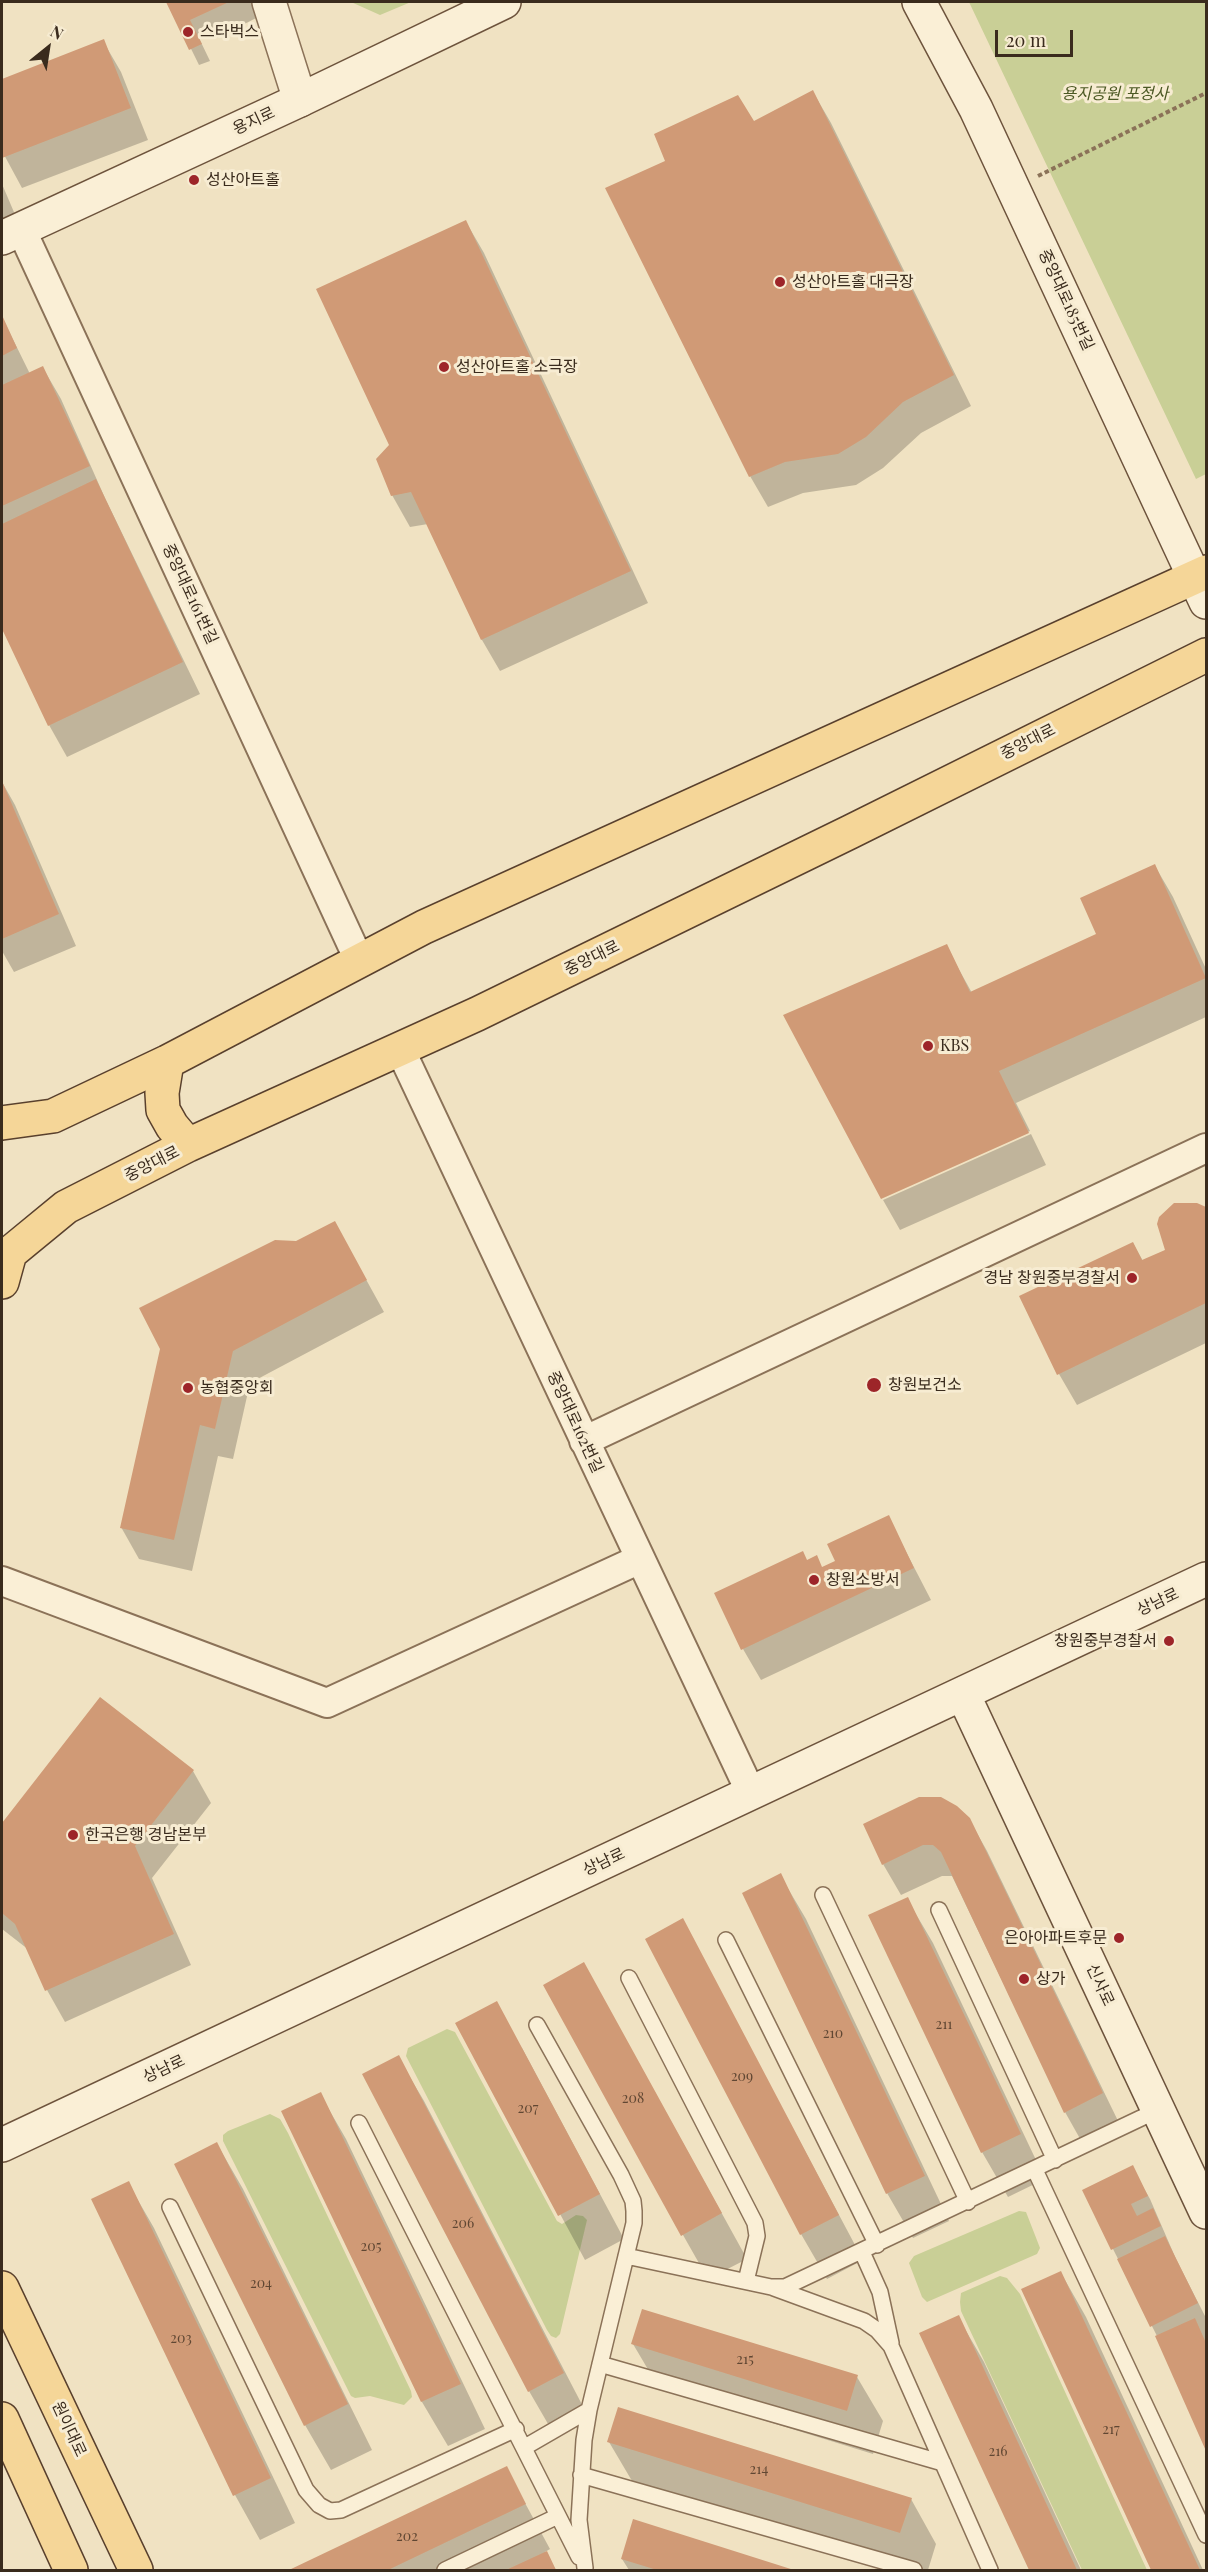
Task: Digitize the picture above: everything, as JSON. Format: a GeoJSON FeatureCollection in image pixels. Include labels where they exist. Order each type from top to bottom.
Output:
{"type":"FeatureCollection","features":[{"type":"Feature","properties":{"kind":"main road"},"geometry":{"type":"LineString","coordinates":[[269,2],[300,100]]}},
{"type":"Feature","properties":{"kind":"main road","name":"용지로"},"geometry":{"type":"LineString","coordinates":[[11,233],[300,100],[504,2]]}},
{"type":"Feature","properties":{"kind":"main road","name":"중앙대로185번길"},"geometry":{"type":"LineString","coordinates":[[919,2],[976,109],[1203,584]]}},
{"type":"Feature","properties":{"kind":"main road"},"geometry":{"type":"LineString","coordinates":[[2,1123],[53,1116],[167,1062],[359,960],[446,917],[1203,584]]}},
{"type":"Feature","properties":{"kind":"main road","name":"중앙대로"},"geometry":{"type":"LineString","coordinates":[[2,1282],[10,1253],[66,1207],[188,1145],[400,1049],[850,832],[1206,655]]}},
{"type":"Feature","properties":{"kind":"main road"},"geometry":{"type":"LineString","coordinates":[[167,1062],[162,1093],[163,1110],[172,1126],[188,1145]]}},
{"type":"Feature","properties":{"kind":"main road","name":"상남로"},"geometry":{"type":"LineString","coordinates":[[2,2145],[1206,1580]]}},
{"type":"Feature","properties":{"kind":"main road","name":"신사로"},"geometry":{"type":"LineString","coordinates":[[963,1694],[1206,2212]]}},
{"type":"Feature","properties":{"kind":"main road","name":"원이대로"},"geometry":{"type":"LineString","coordinates":[[2,2288],[136,2571]]}},
{"type":"Feature","properties":{"kind":"main road"},"geometry":{"type":"LineString","coordinates":[[2,2420],[71,2571]]}},
{"type":"Feature","properties":{"kind":"street","name":"중앙대로161번길"},"geometry":{"type":"LineString","coordinates":[[11,233],[359,960]]}},
{"type":"Feature","properties":{"kind":"street","name":"중앙대로162번길"},"geometry":{"type":"LineString","coordinates":[[400,1049],[751,1793]]}},
{"type":"Feature","properties":{"kind":"street"},"geometry":{"type":"LineString","coordinates":[[584,1441],[1206,1148]]}},
{"type":"Feature","properties":{"kind":"street"},"geometry":{"type":"LineString","coordinates":[[2,1581],[327,1703],[640,1559]]}},
{"type":"Feature","properties":{"kind":"lane"},"geometry":{"type":"LineString","coordinates":[[823,1895],[968,2202]]}},
{"type":"Feature","properties":{"kind":"lane"},"geometry":{"type":"LineString","coordinates":[[939,1910],[1055,2160]]}},
{"type":"Feature","properties":{"kind":"lane"},"geometry":{"type":"LineString","coordinates":[[726,1940],[877,2245]]}},
{"type":"Feature","properties":{"kind":"lane"},"geometry":{"type":"LineString","coordinates":[[629,1978],[755,2223],[757,2236],[746,2281]]}},
{"type":"Feature","properties":{"kind":"lane"},"geometry":{"type":"LineString","coordinates":[[537,2025],[621,2175],[633,2201],[634,2223],[589,2410],[581,2475],[579,2520],[586,2569]]}},
{"type":"Feature","properties":{"kind":"lane"},"geometry":{"type":"LineString","coordinates":[[771,2287],[785,2287],[802,2281],[1158,2110]]}},
{"type":"Feature","properties":{"kind":"lane"},"geometry":{"type":"LineString","coordinates":[[359,2123],[586,2569]]}},
{"type":"Feature","properties":{"kind":"lane"},"geometry":{"type":"LineString","coordinates":[[1035,2170],[1206,2535]]}},
{"type":"Feature","properties":{"kind":"lane"},"geometry":{"type":"LineString","coordinates":[[170,2207],[306,2490],[319,2505],[330,2511],[341,2510],[516,2429]]}},
{"type":"Feature","properties":{"kind":"lane"},"geometry":{"type":"LineString","coordinates":[[862,2252],[880,2292],[891,2346],[990,2571]]}},
{"type":"Feature","properties":{"kind":"lane"},"geometry":{"type":"LineString","coordinates":[[626,2256],[771,2287],[864,2321],[877,2330],[891,2346]]}},
{"type":"Feature","properties":{"kind":"lane"},"geometry":{"type":"LineString","coordinates":[[600,2364],[943,2463]]}},
{"type":"Feature","properties":{"kind":"lane"},"geometry":{"type":"LineString","coordinates":[[525,2447],[589,2410]]}},
{"type":"Feature","properties":{"kind":"lane"},"geometry":{"type":"LineString","coordinates":[[581,2475],[914,2571]]}},
{"type":"Feature","properties":{"kind":"lane"},"geometry":{"type":"LineString","coordinates":[[445,2571],[558,2516]]}},
{"type":"Feature","properties":{"kind":"path"},"geometry":{"type":"LineString","coordinates":[[1014,188],[1206,93]]}},
{"type":"Feature","properties":{"kind":"green space"},"geometry":{"type":"Polygon","coordinates":[[[351,2],[411,2],[380,15],[351,2]]]}},
{"type":"Feature","properties":{"kind":"green space","name":"용지공원 포정사"},"geometry":{"type":"Polygon","coordinates":[[[969,2],[1206,2],[1206,474],[1196,479],[969,2]]]}},
{"type":"Feature","properties":{"kind":"green space"},"geometry":{"type":"Polygon","coordinates":[[[447,2029],[455,2032],[557,2221],[562,2224],[576,2215],[583,2216],[587,2220],[560,2334],[556,2338],[551,2336],[547,2330],[406,2056],[408,2048],[447,2029]]]}},
{"type":"Feature","properties":{"kind":"green space"},"geometry":{"type":"Polygon","coordinates":[[[270,2114],[280,2119],[288,2133],[411,2391],[412,2397],[404,2405],[370,2396],[355,2398],[351,2396],[223,2141],[223,2135],[228,2131],[270,2114]]]}},
{"type":"Feature","properties":{"kind":"green space"},"geometry":{"type":"Polygon","coordinates":[[[1019,2211],[1026,2212],[1040,2248],[1037,2254],[927,2302],[922,2297],[909,2263],[914,2256],[1019,2211]]]}},
{"type":"Feature","properties":{"kind":"green space"},"geometry":{"type":"Polygon","coordinates":[[[1000,2276],[1007,2278],[1020,2294],[1147,2570],[1082,2570],[961,2311],[961,2293],[1000,2276]]]}},
{"type":"Feature","properties":{"kind":"building","name":"스타벅스"},"geometry":{"type":"Polygon","coordinates":[[[166,2],[229,2],[190,20],[202,44],[189,50],[166,2]]]}},
{"type":"Feature","properties":{"kind":"building"},"geometry":{"type":"Polygon","coordinates":[[[104,39],[131,108],[2,158],[2,79],[104,39]]]}},
{"type":"Feature","properties":{"kind":"building","name":"성산아트홀 대극장"},"geometry":{"type":"Polygon","coordinates":[[[813,90],[954,375],[903,402],[866,437],[838,454],[785,462],[749,477],[605,188],[665,161],[654,134],[738,95],[754,121],[813,90]]]}},
{"type":"Feature","properties":{"kind":"building","name":"성산아트홀 소극장"},"geometry":{"type":"Polygon","coordinates":[[[466,220],[631,571],[481,640],[411,492],[391,496],[376,459],[389,445],[316,289],[466,220]]]}},
{"type":"Feature","properties":{"kind":"building"},"geometry":{"type":"Polygon","coordinates":[[[2,315],[17,348],[2,356],[2,315]]]}},
{"type":"Feature","properties":{"kind":"building"},"geometry":{"type":"Polygon","coordinates":[[[43,366],[90,466],[2,506],[2,385],[43,366]]]}},
{"type":"Feature","properties":{"kind":"building"},"geometry":{"type":"Polygon","coordinates":[[[96,479],[183,662],[48,726],[2,629],[2,524],[96,479]]]}},
{"type":"Feature","properties":{"kind":"building"},"geometry":{"type":"Polygon","coordinates":[[[2,781],[59,914],[2,939],[2,781]]]}},
{"type":"Feature","properties":{"kind":"building","name":"KBS"},"geometry":{"type":"Polygon","coordinates":[[[1155,864],[1206,978],[999,1071],[1029,1133],[881,1199],[783,1015],[947,944],[970,992],[1096,934],[1080,898],[1155,864]]]}},
{"type":"Feature","properties":{"kind":"building","name":"경남 창원중부경찰서"},"geometry":{"type":"Polygon","coordinates":[[[1174,1203],[1197,1203],[1206,1207],[1206,1303],[1057,1375],[1019,1296],[1133,1242],[1142,1260],[1165,1250],[1157,1224],[1159,1217],[1174,1203]]]}},
{"type":"Feature","properties":{"kind":"building","name":"농협중앙회"},"geometry":{"type":"Polygon","coordinates":[[[335,1221],[367,1280],[233,1351],[215,1429],[200,1425],[174,1540],[120,1528],[160,1349],[139,1308],[275,1240],[296,1241],[335,1221]]]}},
{"type":"Feature","properties":{"kind":"building","name":"창원소방서"},"geometry":{"type":"Polygon","coordinates":[[[889,1515],[914,1568],[741,1650],[714,1593],[803,1551],[807,1560],[817,1555],[822,1567],[835,1561],[827,1544],[889,1515]]]}},
{"type":"Feature","properties":{"kind":"building","name":"한국은행 경남본부"},"geometry":{"type":"Polygon","coordinates":[[[100,1697],[194,1770],[135,1846],[174,1934],[45,1991],[15,1924],[2,1913],[2,1823],[100,1697]]]}},
{"type":"Feature","properties":{"kind":"building","name":"상가"},"geometry":{"type":"Polygon","coordinates":[[[919,1797],[941,1797],[957,1806],[970,1818],[1103,2093],[1064,2113],[941,1852],[933,1845],[923,1845],[882,1865],[863,1824],[919,1797]]]}},
{"type":"Feature","properties":{"kind":"building"},"geometry":{"type":"Polygon","coordinates":[[[781,1873],[925,2176],[886,2194],[742,1893],[781,1873]]]}},
{"type":"Feature","properties":{"kind":"building"},"geometry":{"type":"Polygon","coordinates":[[[908,1897],[1021,2134],[981,2153],[868,1915],[908,1897]]]}},
{"type":"Feature","properties":{"kind":"building"},"geometry":{"type":"Polygon","coordinates":[[[683,1918],[839,2215],[800,2235],[645,1939],[683,1918]]]}},
{"type":"Feature","properties":{"kind":"building"},"geometry":{"type":"Polygon","coordinates":[[[584,1962],[722,2213],[681,2236],[543,1985],[584,1962]]]}},
{"type":"Feature","properties":{"kind":"building"},"geometry":{"type":"Polygon","coordinates":[[[497,2001],[600,2194],[558,2216],[455,2023],[497,2001]]]}},
{"type":"Feature","properties":{"kind":"building"},"geometry":{"type":"Polygon","coordinates":[[[399,2055],[564,2373],[528,2392],[362,2074],[399,2055]]]}},
{"type":"Feature","properties":{"kind":"building"},"geometry":{"type":"Polygon","coordinates":[[[321,2092],[461,2384],[421,2402],[281,2111],[321,2092]]]}},
{"type":"Feature","properties":{"kind":"building"},"geometry":{"type":"Polygon","coordinates":[[[217,2142],[348,2404],[304,2426],[174,2164],[217,2142]]]}},
{"type":"Feature","properties":{"kind":"building"},"geometry":{"type":"Polygon","coordinates":[[[1133,2165],[1148,2196],[1131,2204],[1137,2216],[1153,2208],[1161,2226],[1111,2250],[1082,2190],[1133,2165]]]}},
{"type":"Feature","properties":{"kind":"building"},"geometry":{"type":"Polygon","coordinates":[[[129,2181],[271,2478],[233,2496],[91,2199],[129,2181]]]}},
{"type":"Feature","properties":{"kind":"building"},"geometry":{"type":"Polygon","coordinates":[[[1165,2236],[1198,2303],[1150,2327],[1117,2259],[1165,2236]]]}},
{"type":"Feature","properties":{"kind":"building"},"geometry":{"type":"Polygon","coordinates":[[[1061,2271],[1200,2570],[1151,2570],[1021,2289],[1061,2271]]]}},
{"type":"Feature","properties":{"kind":"building"},"geometry":{"type":"Polygon","coordinates":[[[642,2309],[858,2375],[847,2411],[631,2344],[642,2309]]]}},
{"type":"Feature","properties":{"kind":"building"},"geometry":{"type":"Polygon","coordinates":[[[959,2315],[1077,2570],[1029,2570],[919,2333],[959,2315]]]}},
{"type":"Feature","properties":{"kind":"building"},"geometry":{"type":"Polygon","coordinates":[[[1195,2318],[1206,2343],[1206,2451],[1155,2336],[1195,2318]]]}},
{"type":"Feature","properties":{"kind":"building"},"geometry":{"type":"Polygon","coordinates":[[[618,2407],[912,2498],[900,2533],[607,2442],[618,2407]]]}},
{"type":"Feature","properties":{"kind":"building"},"geometry":{"type":"Polygon","coordinates":[[[507,2466],[526,2504],[388,2570],[289,2570],[507,2466]]]}},
{"type":"Feature","properties":{"kind":"building"},"geometry":{"type":"Polygon","coordinates":[[[633,2519],[794,2570],[657,2570],[621,2559],[633,2519]]]}},
{"type":"Feature","properties":{"kind":"building"},"geometry":{"type":"Polygon","coordinates":[[[547,2551],[556,2570],[506,2570],[547,2551]]]}},
{"type":"Feature","properties":{"kind":"place","name":"스타벅스"},"geometry":{"type":"Point","coordinates":[188,32]}},
{"type":"Feature","properties":{"kind":"place","name":"성산아트홀"},"geometry":{"type":"Point","coordinates":[194,180]}},
{"type":"Feature","properties":{"kind":"place","name":"성산아트홀 대극장"},"geometry":{"type":"Point","coordinates":[780,282]}},
{"type":"Feature","properties":{"kind":"place","name":"성산아트홀 소극장"},"geometry":{"type":"Point","coordinates":[444,367]}},
{"type":"Feature","properties":{"kind":"place","name":"KBS"},"geometry":{"type":"Point","coordinates":[928,1046]}},
{"type":"Feature","properties":{"kind":"place","name":"경남 창원중부경찰서"},"geometry":{"type":"Point","coordinates":[1132,1278]}},
{"type":"Feature","properties":{"kind":"place","name":"창원보건소"},"geometry":{"type":"Point","coordinates":[874,1385]}},
{"type":"Feature","properties":{"kind":"place","name":"농협중앙회"},"geometry":{"type":"Point","coordinates":[188,1388]}},
{"type":"Feature","properties":{"kind":"place","name":"창원소방서"},"geometry":{"type":"Point","coordinates":[814,1580]}},
{"type":"Feature","properties":{"kind":"place","name":"창원중부경찰서"},"geometry":{"type":"Point","coordinates":[1169,1641]}},
{"type":"Feature","properties":{"kind":"place","name":"한국은행 경남본부"},"geometry":{"type":"Point","coordinates":[73,1835]}},
{"type":"Feature","properties":{"kind":"place","name":"은아아파트후문"},"geometry":{"type":"Point","coordinates":[1119,1938]}},
{"type":"Feature","properties":{"kind":"place","name":"상가"},"geometry":{"type":"Point","coordinates":[1024,1979]}}]}
